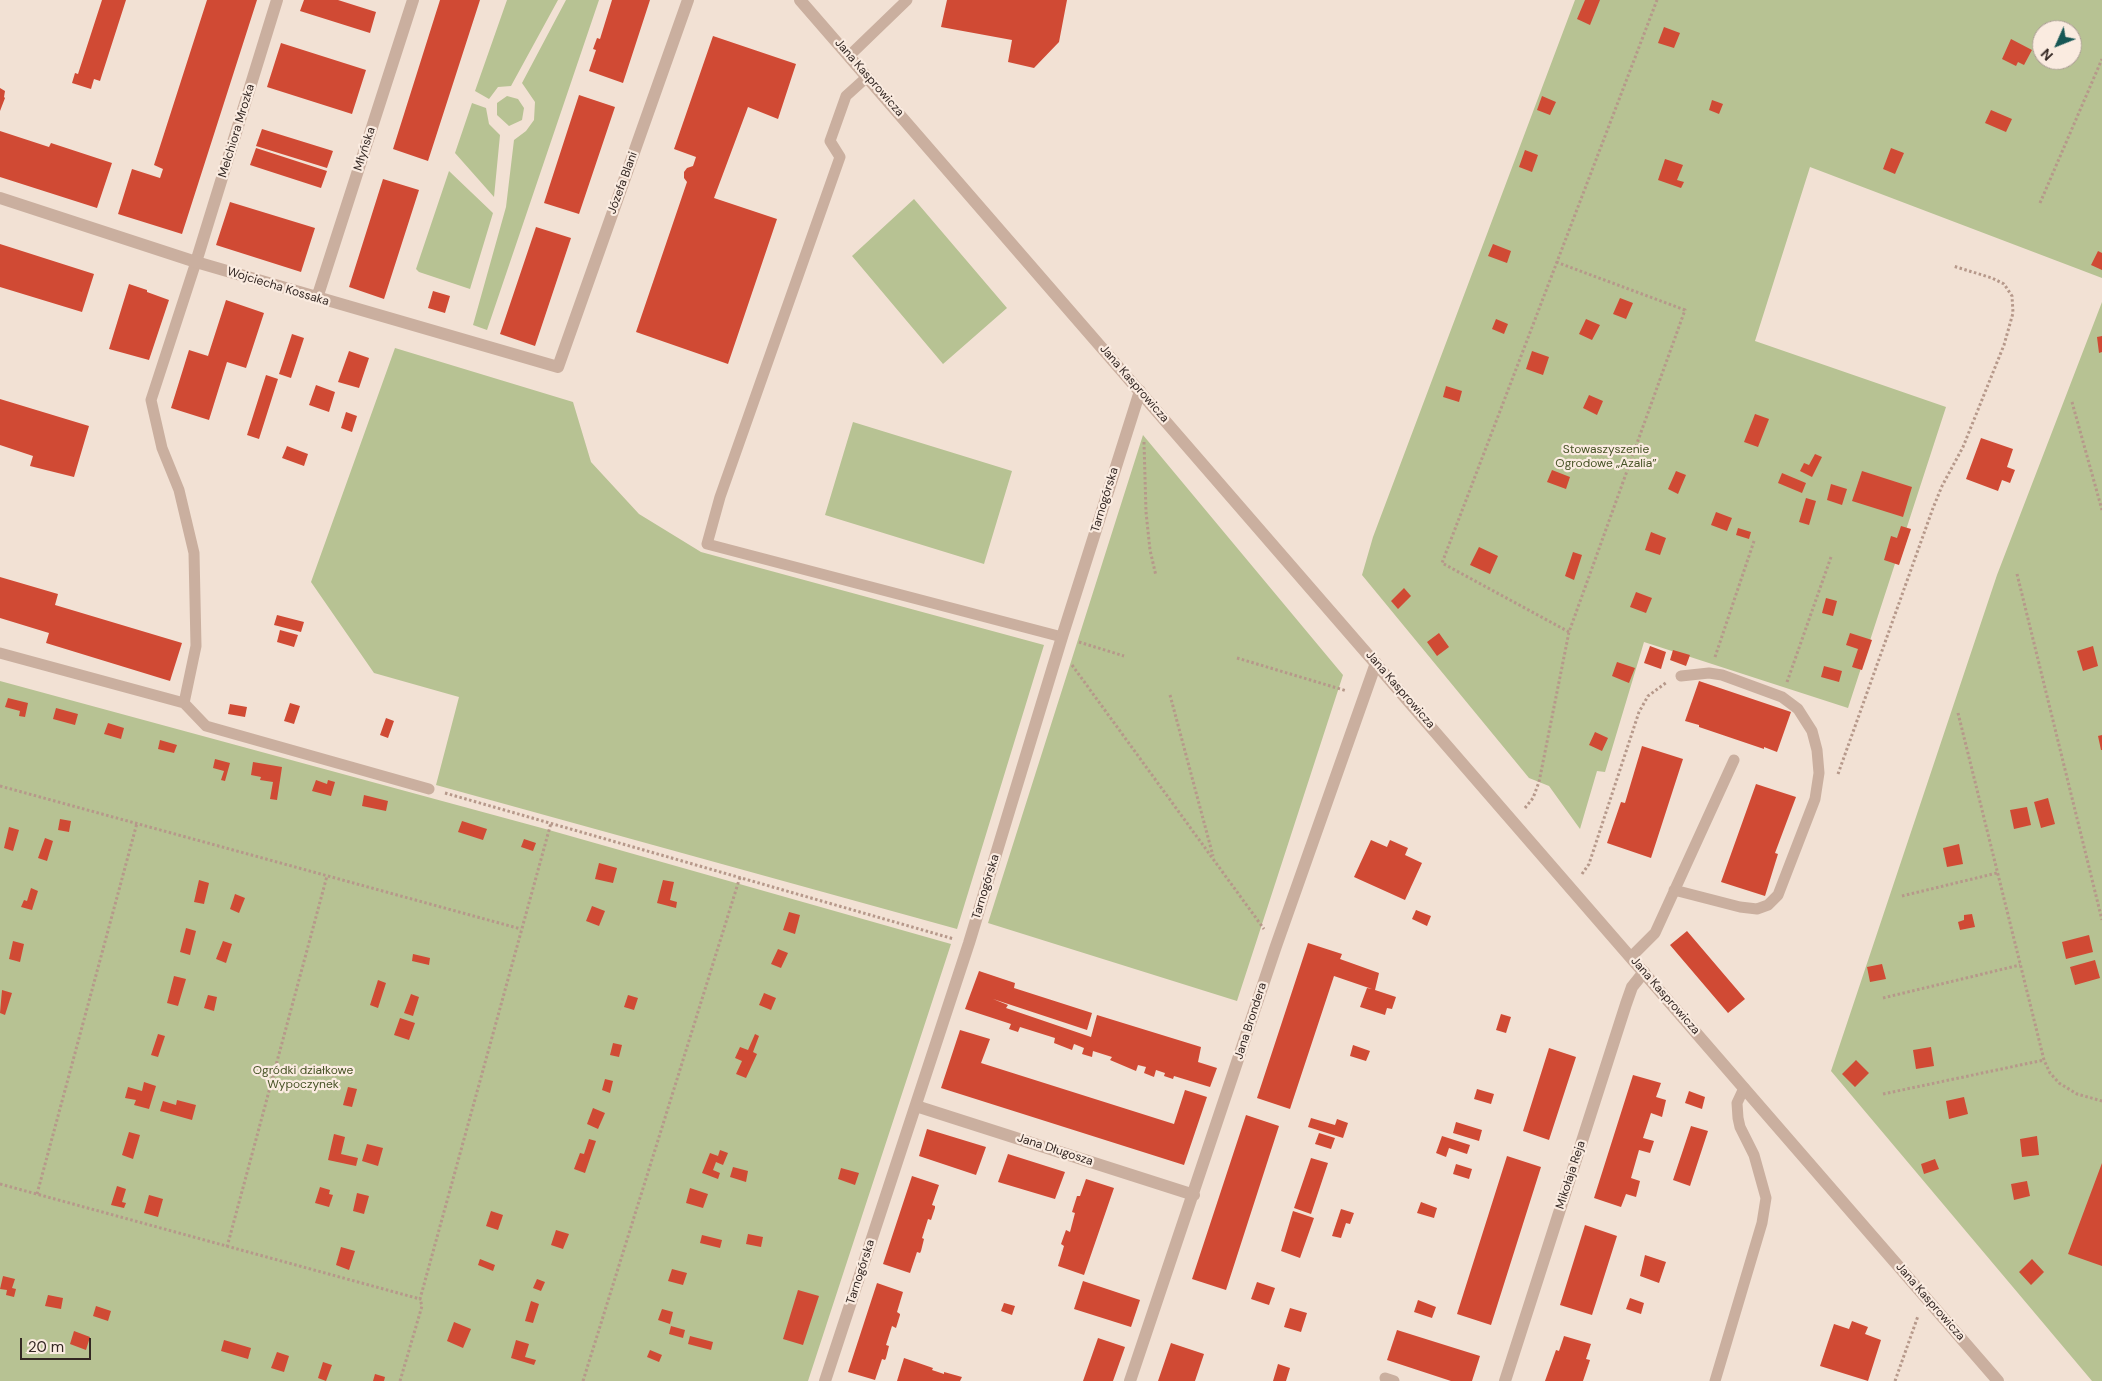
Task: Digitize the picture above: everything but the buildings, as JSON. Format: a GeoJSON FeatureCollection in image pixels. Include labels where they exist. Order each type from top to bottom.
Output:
{"type":"FeatureCollection","features":[{"type":"Feature","properties":{"kind":"street","name":"Melchiora Mrozka"},"geometry":{"type":"LineString","coordinates":[[196,262],[277,0]]}},
{"type":"Feature","properties":{"kind":"street","name":"Młyńska"},"geometry":{"type":"LineString","coordinates":[[317,298],[413,0]]}},
{"type":"Feature","properties":{"kind":"street","name":"Józefa Blani"},"geometry":{"type":"LineString","coordinates":[[558,367],[688,0]]}},
{"type":"Feature","properties":{"kind":"street","name":"Jana Kasprowicza"},"geometry":{"type":"LineString","coordinates":[[800,0],[1998,1381]]}},
{"type":"Feature","properties":{"kind":"street","name":"Wojciecha Kossaka"},"geometry":{"type":"LineString","coordinates":[[0,198],[196,262],[558,367]]}},
{"type":"Feature","properties":{"kind":"street","name":"Tarnogórska"},"geometry":{"type":"LineString","coordinates":[[825,1381],[968,943],[1060,642],[1140,391]]}},
{"type":"Feature","properties":{"kind":"street","name":"Jana Brondera"},"geometry":{"type":"LineString","coordinates":[[1130,1381],[1276,946],[1376,663]]}},
{"type":"Feature","properties":{"kind":"street","name":"Mikołaja Reja"},"geometry":{"type":"LineString","coordinates":[[1505,1381],[1626,1004],[1632,987],[1644,972]]}},
{"type":"Feature","properties":{"kind":"street","name":"Jana Długosza"},"geometry":{"type":"LineString","coordinates":[[916,1106],[1194,1195]]}},
{"type":"Feature","properties":{"kind":"lane"},"geometry":{"type":"LineString","coordinates":[[849,56],[900,2]]}},
{"type":"Feature","properties":{"kind":"lane"},"geometry":{"type":"LineString","coordinates":[[867,77],[846,96],[830,141],[840,157],[724,487],[707,544],[1060,642]]}},
{"type":"Feature","properties":{"kind":"lane"},"geometry":{"type":"LineString","coordinates":[[184,703],[196,646],[194,552],[179,490],[162,448],[150,400],[196,262]]}},
{"type":"Feature","properties":{"kind":"lane"},"geometry":{"type":"LineString","coordinates":[[0,653],[184,703],[206,726],[429,789]]}},
{"type":"Feature","properties":{"kind":"lane"},"geometry":{"type":"LineString","coordinates":[[1674,890],[1740,907],[1757,909],[1768,905],[1778,895],[1815,798],[1820,773],[1818,750],[1812,730],[1798,709],[1782,697],[1722,675],[1709,673],[1680,676]]}},
{"type":"Feature","properties":{"kind":"lane"},"geometry":{"type":"LineString","coordinates":[[1631,957],[1654,933],[1734,760]]}},
{"type":"Feature","properties":{"kind":"lane"},"geometry":{"type":"LineString","coordinates":[[1715,1381],[1762,1223],[1766,1198],[1754,1156],[1740,1127],[1738,1118],[1737,1103],[1744,1088]]}},
{"type":"Feature","properties":{"kind":"path"},"geometry":{"type":"LineString","coordinates":[[1569,632],[1442,563],[1657,0]]}},
{"type":"Feature","properties":{"kind":"path"},"geometry":{"type":"LineString","coordinates":[[2040,203],[2102,59]]}},
{"type":"Feature","properties":{"kind":"path"},"geometry":{"type":"LineString","coordinates":[[1512,819],[1533,798],[1539,782],[1569,632],[1685,310],[1556,262]]}},
{"type":"Feature","properties":{"kind":"path"},"geometry":{"type":"LineString","coordinates":[[1836,781],[1933,508],[1942,486],[1963,447],[2004,345],[2013,313],[2012,296],[2004,284],[1992,278],[1953,266]]}},
{"type":"Feature","properties":{"kind":"path"},"geometry":{"type":"LineString","coordinates":[[2072,402],[2102,510]]}},
{"type":"Feature","properties":{"kind":"path"},"geometry":{"type":"LineString","coordinates":[[1144,438],[1146,512],[1150,550],[1156,576]]}},
{"type":"Feature","properties":{"kind":"path"},"geometry":{"type":"LineString","coordinates":[[1709,673],[1754,541]]}},
{"type":"Feature","properties":{"kind":"path"},"geometry":{"type":"LineString","coordinates":[[1782,697],[1831,557]]}},
{"type":"Feature","properties":{"kind":"path"},"geometry":{"type":"LineString","coordinates":[[2017,574],[2102,920]]}},
{"type":"Feature","properties":{"kind":"path"},"geometry":{"type":"LineString","coordinates":[[1060,642],[1124,656]]}},
{"type":"Feature","properties":{"kind":"path"},"geometry":{"type":"LineString","coordinates":[[1060,642],[1276,946]]}},
{"type":"Feature","properties":{"kind":"path"},"geometry":{"type":"LineString","coordinates":[[1238,658],[1364,695]]}},
{"type":"Feature","properties":{"kind":"path"},"geometry":{"type":"LineString","coordinates":[[1569,886],[1579,878],[1589,864],[1639,712],[1648,696],[1661,685],[1680,676]]}},
{"type":"Feature","properties":{"kind":"path"},"geometry":{"type":"LineString","coordinates":[[1170,695],[1213,858]]}},
{"type":"Feature","properties":{"kind":"path"},"geometry":{"type":"LineString","coordinates":[[1958,713],[2044,1060],[2050,1073],[2059,1084],[2077,1094],[2102,1101]]}},
{"type":"Feature","properties":{"kind":"path"},"geometry":{"type":"LineString","coordinates":[[0,786],[521,929]]}},
{"type":"Feature","properties":{"kind":"path"},"geometry":{"type":"LineString","coordinates":[[429,789],[968,943]]}},
{"type":"Feature","properties":{"kind":"path"},"geometry":{"type":"LineString","coordinates":[[37,1194],[137,823]]}},
{"type":"Feature","properties":{"kind":"path"},"geometry":{"type":"LineString","coordinates":[[400,1381],[422,1306],[420,1299],[551,823]]}},
{"type":"Feature","properties":{"kind":"path"},"geometry":{"type":"LineString","coordinates":[[1902,896],[1998,873]]}},
{"type":"Feature","properties":{"kind":"path"},"geometry":{"type":"LineString","coordinates":[[227,1247],[327,876]]}},
{"type":"Feature","properties":{"kind":"path"},"geometry":{"type":"LineString","coordinates":[[583,1381],[740,877]]}},
{"type":"Feature","properties":{"kind":"path"},"geometry":{"type":"LineString","coordinates":[[1883,998],[2020,965]]}},
{"type":"Feature","properties":{"kind":"path"},"geometry":{"type":"LineString","coordinates":[[1883,1094],[2044,1060]]}},
{"type":"Feature","properties":{"kind":"path"},"geometry":{"type":"LineString","coordinates":[[0,1184],[420,1299]]}},
{"type":"Feature","properties":{"kind":"path"},"geometry":{"type":"LineString","coordinates":[[1895,1381],[1915,1320],[1930,1302]]}},
{"type":"Feature","properties":{"kind":"green space"},"geometry":{"type":"Polygon","coordinates":[[[507,0],[558,0],[511,86],[498,87],[489,99],[475,91],[507,0]]]}},
{"type":"Feature","properties":{"kind":"green space"},"geometry":{"type":"Polygon","coordinates":[[[566,0],[599,0],[487,330],[473,325],[506,207],[514,140],[526,131],[534,120],[535,102],[522,83],[566,0]]]}},
{"type":"Feature","properties":{"kind":"green space","name":"Stowaszyszenie Ogrodowe „Azalia”"},"geometry":{"type":"Polygon","coordinates":[[[1575,0],[2102,0],[2102,278],[1810,167],[1755,341],[1946,407],[1848,708],[1644,642],[1605,772],[1597,771],[1580,829],[1549,786],[1529,778],[1362,575],[1373,537],[1575,0]]]}},
{"type":"Feature","properties":{"kind":"green space"},"geometry":{"type":"Polygon","coordinates":[[[507,96],[518,99],[524,108],[522,120],[509,126],[497,115],[497,103],[507,96]]]}},
{"type":"Feature","properties":{"kind":"green space"},"geometry":{"type":"Polygon","coordinates":[[[472,103],[486,108],[489,124],[500,135],[494,197],[455,153],[472,103]]]}},
{"type":"Feature","properties":{"kind":"green space"},"geometry":{"type":"Polygon","coordinates":[[[449,171],[493,213],[470,289],[419,272],[416,269],[449,171]]]}},
{"type":"Feature","properties":{"kind":"green space"},"geometry":{"type":"Polygon","coordinates":[[[914,199],[1007,308],[943,364],[852,256],[914,199]]]}},
{"type":"Feature","properties":{"kind":"green space"},"geometry":{"type":"Polygon","coordinates":[[[2102,302],[2102,1381],[2092,1381],[1831,1071],[1997,575],[2102,302]]]}},
{"type":"Feature","properties":{"kind":"green space"},"geometry":{"type":"Polygon","coordinates":[[[395,348],[573,402],[591,462],[639,514],[701,552],[1044,645],[957,929],[436,785],[459,697],[374,673],[311,582],[395,348]]]}},
{"type":"Feature","properties":{"kind":"green space"},"geometry":{"type":"Polygon","coordinates":[[[853,422],[1012,471],[984,564],[825,515],[853,422]]]}},
{"type":"Feature","properties":{"kind":"green space"},"geometry":{"type":"Polygon","coordinates":[[[1143,435],[1343,675],[1237,1001],[988,923],[1143,435]]]}},
{"type":"Feature","properties":{"kind":"green space","name":"Ogródki działkowe Wypoczynek"},"geometry":{"type":"Polygon","coordinates":[[[0,681],[549,830],[951,944],[808,1381],[0,1381],[0,681]]]}}]}
